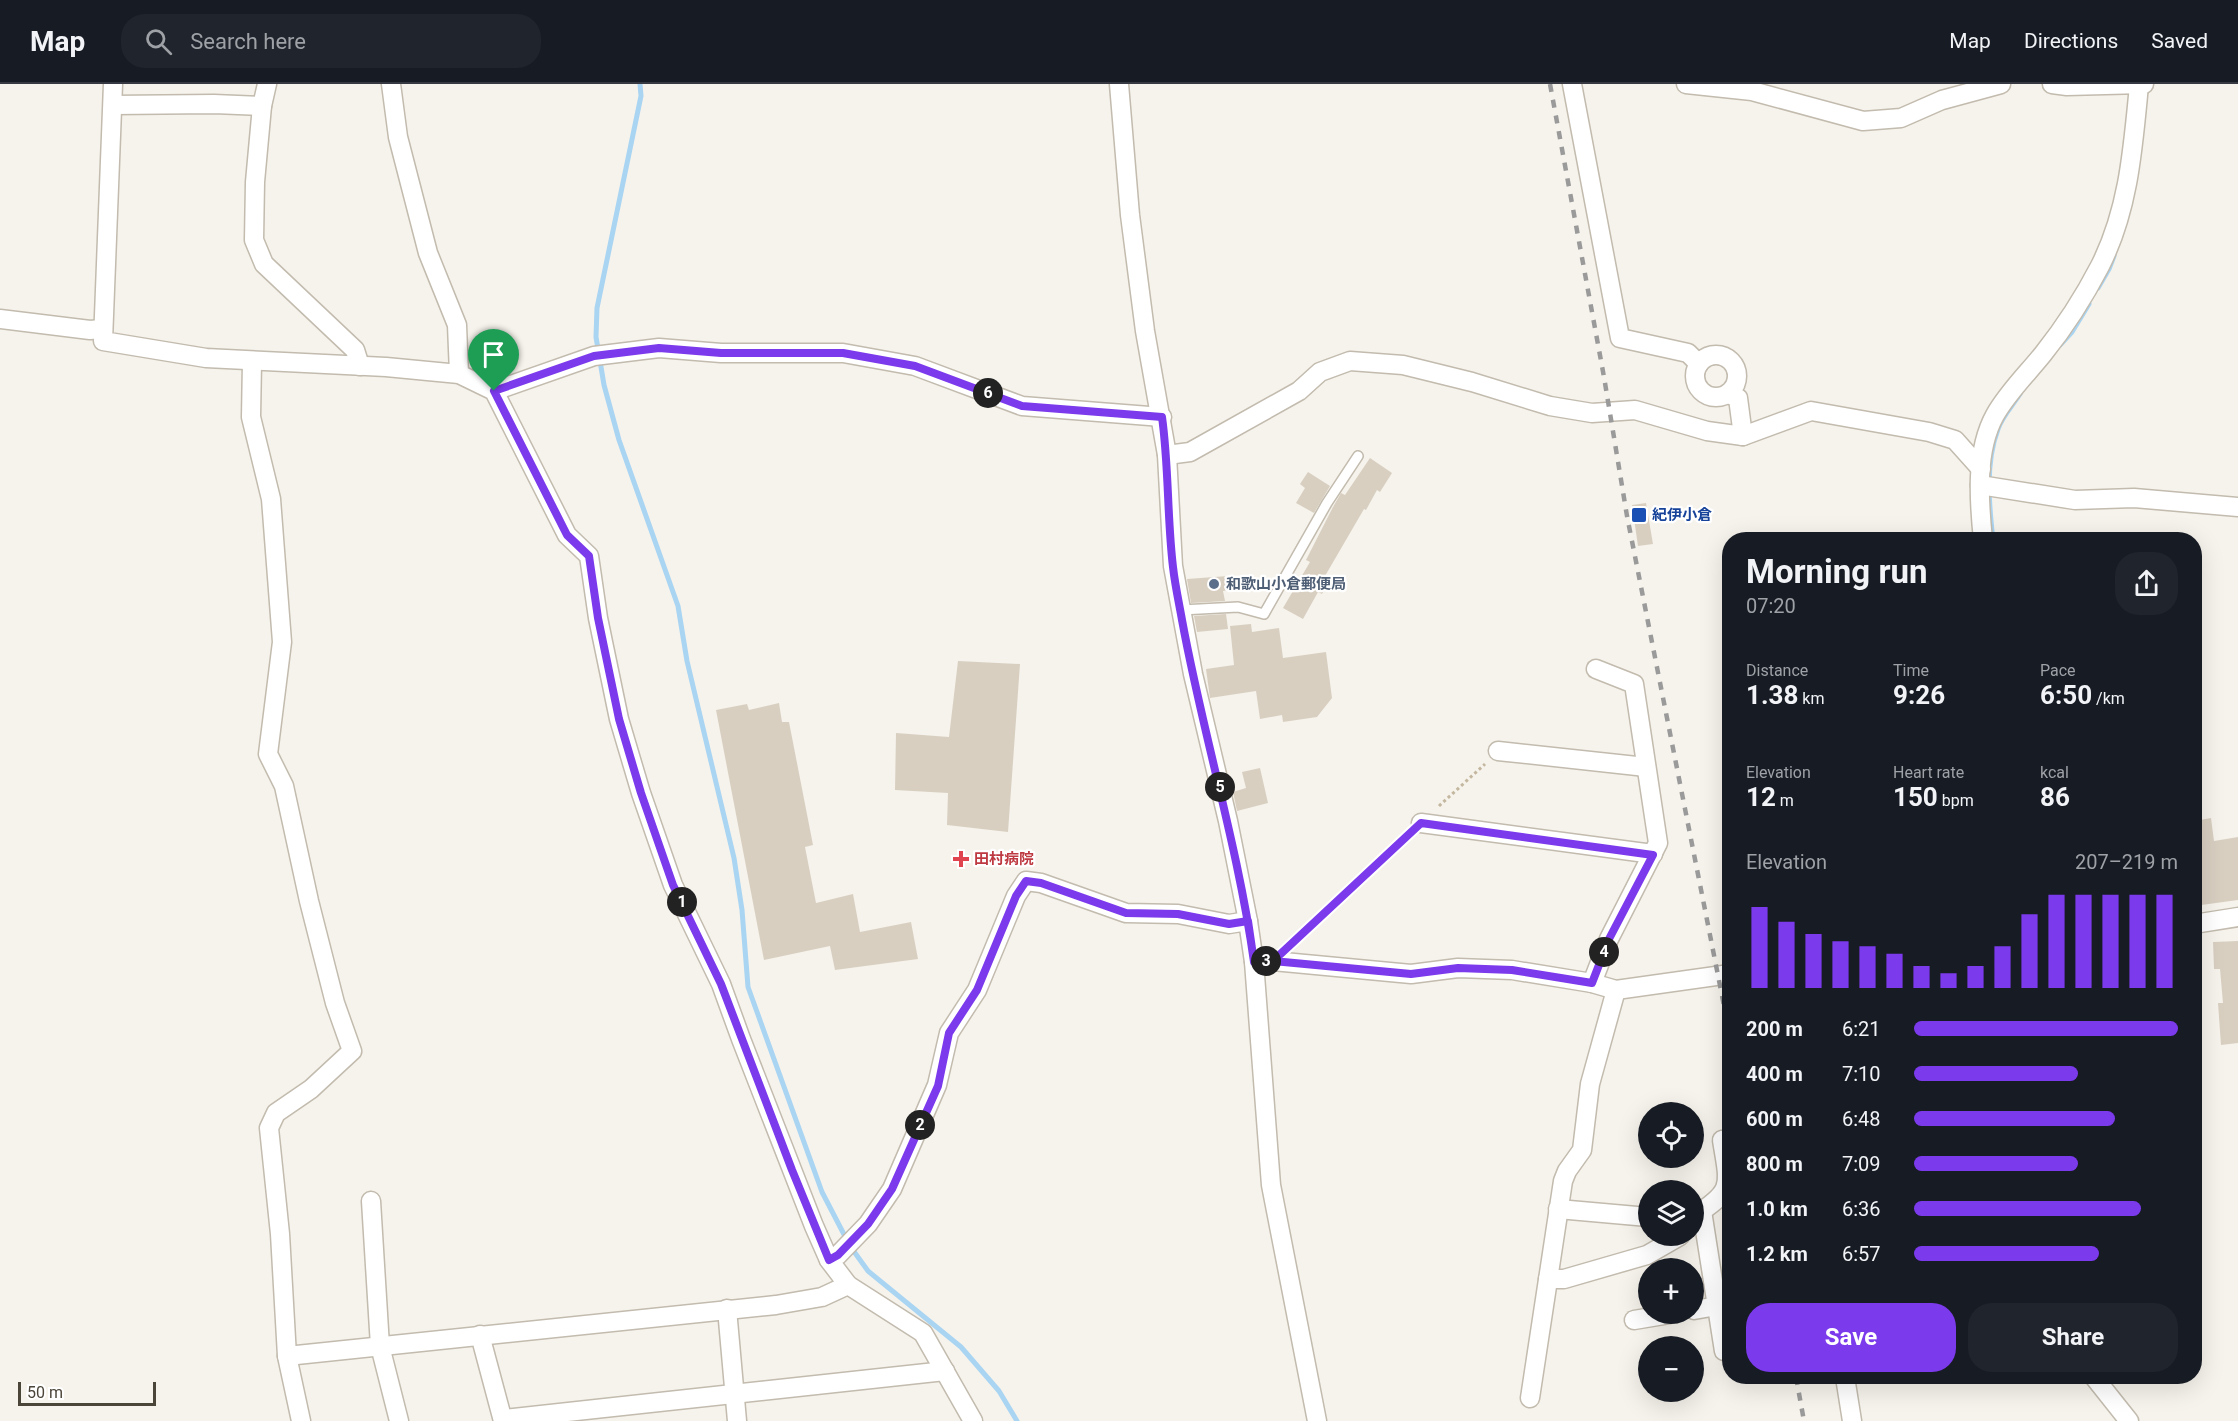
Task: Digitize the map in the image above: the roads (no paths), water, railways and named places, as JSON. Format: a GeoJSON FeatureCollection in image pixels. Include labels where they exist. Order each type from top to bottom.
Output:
{"type":"FeatureCollection","features":[{"type":"Feature","properties":{"kind":"street"},"geometry":{"type":"LineString","coordinates":[[113,84],[103,341],[206,358],[459,374],[494,391],[567,535],[589,556],[598,618],[619,719],[644,803],[673,885],[721,984],[814,1226],[848,1286],[923,1333],[974,1421]]}},
{"type":"Feature","properties":{"kind":"street"},"geometry":{"type":"LineString","coordinates":[[267,84],[262,105],[255,182],[255,240],[264,264],[355,350],[360,366]]}},
{"type":"Feature","properties":{"kind":"street"},"geometry":{"type":"LineString","coordinates":[[391,84],[398,137],[428,253],[457,325],[459,374]]}},
{"type":"Feature","properties":{"kind":"street"},"geometry":{"type":"LineString","coordinates":[[1119,84],[1130,215],[1144,320],[1167,455],[1173,566],[1193,674],[1228,821],[1248,921],[1254,962],[1271,1185],[1317,1421]]}},
{"type":"Feature","properties":{"kind":"street"},"geometry":{"type":"LineString","coordinates":[[1572,84],[1620,338],[1688,353],[1699,364]]}},
{"type":"Feature","properties":{"kind":"street"},"geometry":{"type":"LineString","coordinates":[[1686,84],[1752,91],[1863,121],[1901,118],[1942,100],[2001,84]]}},
{"type":"Feature","properties":{"kind":"street"},"geometry":{"type":"LineString","coordinates":[[2052,84],[2144,84]]}},
{"type":"Feature","properties":{"kind":"street"},"geometry":{"type":"LineString","coordinates":[[1982,532],[1979,507],[1982,454],[1994,416],[2045,352],[2099,267],[2115,233],[2131,171],[2139,85]]}},
{"type":"Feature","properties":{"kind":"street"},"geometry":{"type":"LineString","coordinates":[[113,105],[262,105]]}},
{"type":"Feature","properties":{"kind":"street"},"geometry":{"type":"LineString","coordinates":[[0,319],[90,330],[102,329]]}},
{"type":"Feature","properties":{"kind":"street"},"geometry":{"type":"LineString","coordinates":[[494,391],[594,356],[616,352],[659,348],[721,353],[843,353],[915,366],[1022,406],[1162,417]]}},
{"type":"Feature","properties":{"kind":"street"},"geometry":{"type":"LineString","coordinates":[[1718,355],[1729,359],[1734,365],[1737,379],[1733,389],[1728,394],[1714,398],[1703,393],[1695,381],[1699,364],[1711,356],[1718,355]]}},
{"type":"Feature","properties":{"kind":"street"},"geometry":{"type":"LineString","coordinates":[[1167,455],[1190,452],[1299,391],[1320,372],[1350,361],[1403,366],[1472,382],[1550,406],[1592,413],[1635,410],[1707,431],[1743,436],[1811,411],[1929,432],[1955,440],[1980,477],[2074,500],[2134,498],[2238,507]]}},
{"type":"Feature","properties":{"kind":"street"},"geometry":{"type":"LineString","coordinates":[[252,362],[251,417],[271,499],[282,642],[268,754],[284,786],[309,901],[335,1004],[352,1051],[311,1089],[276,1113],[268,1128],[280,1234],[287,1356],[300,1421]]}},
{"type":"Feature","properties":{"kind":"street"},"geometry":{"type":"LineString","coordinates":[[1728,394],[1738,398],[1743,436]]}},
{"type":"Feature","properties":{"kind":"street"},"geometry":{"type":"LineString","coordinates":[[1592,983],[1609,939],[1658,843],[1634,684],[1596,669]]}},
{"type":"Feature","properties":{"kind":"street"},"geometry":{"type":"LineString","coordinates":[[1498,751],[1646,766]]}},
{"type":"Feature","properties":{"kind":"street"},"geometry":{"type":"LineString","coordinates":[[1421,823],[1653,855]]}},
{"type":"Feature","properties":{"kind":"street"},"geometry":{"type":"LineString","coordinates":[[833,1257],[868,1224],[892,1189],[938,1086],[949,1033],[977,990],[1016,896],[1026,881],[1041,883],[1126,913],[1178,914],[1229,924],[1248,921]]}},
{"type":"Feature","properties":{"kind":"street"},"geometry":{"type":"LineString","coordinates":[[2202,923],[2238,917]]}},
{"type":"Feature","properties":{"kind":"street"},"geometry":{"type":"LineString","coordinates":[[1254,962],[1273,961],[1411,974],[1458,968],[1512,970],[1592,983],[1616,990],[1722,975]]}},
{"type":"Feature","properties":{"kind":"street"},"geometry":{"type":"LineString","coordinates":[[1530,1398],[1564,1174],[1582,1150],[1590,1084],[1616,990]]}},
{"type":"Feature","properties":{"kind":"street"},"geometry":{"type":"LineString","coordinates":[[1704,1209],[1719,1199],[1722,1193]]}},
{"type":"Feature","properties":{"kind":"street"},"geometry":{"type":"LineString","coordinates":[[371,1201],[380,1346],[399,1421]]}},
{"type":"Feature","properties":{"kind":"street"},"geometry":{"type":"LineString","coordinates":[[1558,1209],[1638,1216]]}},
{"type":"Feature","properties":{"kind":"street"},"geometry":{"type":"LineString","coordinates":[[1704,1242],[1722,1338]]}},
{"type":"Feature","properties":{"kind":"street"},"geometry":{"type":"LineString","coordinates":[[1548,1279],[1564,1279],[1647,1255],[1663,1246]]}},
{"type":"Feature","properties":{"kind":"street"},"geometry":{"type":"LineString","coordinates":[[287,1356],[776,1305],[822,1297],[848,1286]]}},
{"type":"Feature","properties":{"kind":"street"},"geometry":{"type":"LineString","coordinates":[[1704,1308],[1717,1306]]}},
{"type":"Feature","properties":{"kind":"street"},"geometry":{"type":"LineString","coordinates":[[727,1309],[737,1421]]}},
{"type":"Feature","properties":{"kind":"street"},"geometry":{"type":"LineString","coordinates":[[1634,1320],[1638,1319]]}},
{"type":"Feature","properties":{"kind":"street"},"geometry":{"type":"LineString","coordinates":[[480,1335],[503,1420],[945,1371]]}},
{"type":"Feature","properties":{"kind":"street"},"geometry":{"type":"LineString","coordinates":[[1846,1384],[1852,1421]]}},
{"type":"Feature","properties":{"kind":"street"},"geometry":{"type":"LineString","coordinates":[[2100,1384],[2129,1421]]}},
{"type":"Feature","properties":{"kind":"lane"},"geometry":{"type":"LineString","coordinates":[[1181,610],[1238,607],[1264,614],[1327,503],[1358,456]]}},
{"type":"Feature","properties":{"kind":"waterway"},"geometry":{"type":"LineString","coordinates":[[640,84],[641,96],[597,308],[596,337],[604,385],[619,440],[678,606],[687,661],[734,858],[742,910],[748,987],[822,1192],[850,1246],[868,1271],[961,1347],[999,1391],[1017,1421]]}},
{"type":"Feature","properties":{"kind":"waterway"},"geometry":{"type":"LineString","coordinates":[[2098,288],[2114,256]]}},
{"type":"Feature","properties":{"kind":"waterway"},"geometry":{"type":"LineString","coordinates":[[2060,345],[2072,332],[2089,304]]}},
{"type":"Feature","properties":{"kind":"waterway"},"geometry":{"type":"LineString","coordinates":[[1992,532],[1989,498],[1991,456],[2000,425],[2020,394]]}},
{"type":"Feature","properties":{"kind":"railway"},"geometry":{"type":"LineString","coordinates":[[1550,84],[1627,516],[1722,996]]}},
{"type":"Feature","properties":{"kind":"railway"},"geometry":{"type":"LineString","coordinates":[[1797,1384],[1804,1421]]}},
{"type":"Feature","properties":{"kind":"place","name":"紀伊小倉"},"geometry":{"type":"Point","coordinates":[1639,515]}},
{"type":"Feature","properties":{"kind":"place","name":"和歌山小倉郵便局"},"geometry":{"type":"Point","coordinates":[1214,584]}},
{"type":"Feature","properties":{"kind":"place","name":"田村病院"},"geometry":{"type":"Point","coordinates":[961,859]}}]}
